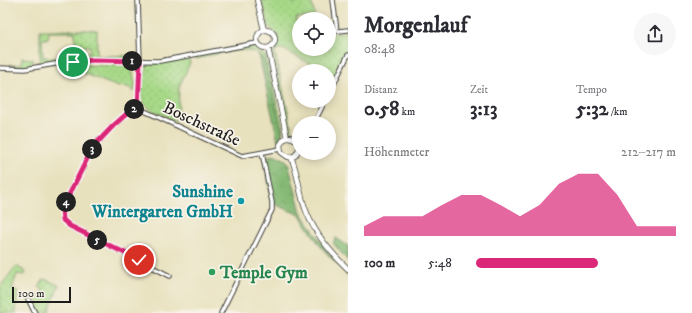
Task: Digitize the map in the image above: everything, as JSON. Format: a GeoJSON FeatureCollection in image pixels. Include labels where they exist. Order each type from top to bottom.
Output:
{"type":"FeatureCollection","features":[{"type":"Feature","properties":{"kind":"street","name":"Boschstraße"},"geometry":{"type":"LineString","coordinates":[[138,0],[140,61],[138,108]]}},
{"type":"Feature","properties":{"kind":"street"},"geometry":{"type":"LineString","coordinates":[[257,0],[264,30]]}},
{"type":"Feature","properties":{"kind":"street"},"geometry":{"type":"LineString","coordinates":[[333,0],[337,31],[348,30]]}},
{"type":"Feature","properties":{"kind":"street"},"geometry":{"type":"LineString","coordinates":[[264,30],[270,31],[275,37],[273,45],[268,48],[260,47],[257,43],[258,34],[264,30]]}},
{"type":"Feature","properties":{"kind":"street"},"geometry":{"type":"LineString","coordinates":[[0,68],[25,69],[93,60],[160,61],[257,43]]}},
{"type":"Feature","properties":{"kind":"street"},"geometry":{"type":"LineString","coordinates":[[268,48],[287,138]]}},
{"type":"Feature","properties":{"kind":"street"},"geometry":{"type":"LineString","coordinates":[[336,80],[348,55]]}},
{"type":"Feature","properties":{"kind":"street","name":"Boschstraße"},"geometry":{"type":"LineString","coordinates":[[170,276],[70,226],[63,220],[62,209],[93,147],[131,110],[138,108],[242,156],[280,149]]}},
{"type":"Feature","properties":{"kind":"street"},"geometry":{"type":"LineString","coordinates":[[292,139],[287,138],[281,142],[280,149],[285,156],[292,157]]}},
{"type":"Feature","properties":{"kind":"street"},"geometry":{"type":"LineString","coordinates":[[221,313],[272,210],[272,202],[262,153]]}},
{"type":"Feature","properties":{"kind":"street"},"geometry":{"type":"LineString","coordinates":[[293,160],[305,208],[314,228],[327,246],[348,269]]}},
{"type":"Feature","properties":{"kind":"street"},"geometry":{"type":"LineString","coordinates":[[28,300],[35,313]]}},
{"type":"Feature","properties":{"kind":"green space"},"geometry":{"type":"Polygon","coordinates":[[[261,0],[292,0],[293,3],[311,1],[314,12],[292,12],[292,54],[283,49],[278,49],[275,52],[292,132],[289,127],[273,54],[278,44],[278,36],[268,26],[261,0]]]}},
{"type":"Feature","properties":{"kind":"green space"},"geometry":{"type":"Polygon","coordinates":[[[40,30],[97,30],[97,56],[135,56],[133,59],[86,58],[62,61],[61,57],[66,56],[66,54],[69,53],[90,53],[90,46],[75,46],[75,32],[49,32],[48,39],[42,39],[43,57],[57,58],[57,62],[37,65],[36,62],[40,62],[40,30]]]}},
{"type":"Feature","properties":{"kind":"green space"},"geometry":{"type":"Polygon","coordinates":[[[348,32],[348,48],[336,73],[336,64],[310,64],[296,56],[336,56],[336,33],[348,32]]]}},
{"type":"Feature","properties":{"kind":"green space"},"geometry":{"type":"Polygon","coordinates":[[[247,46],[254,48],[265,57],[266,56],[282,122],[283,133],[265,62],[259,55],[255,52],[244,50],[196,59],[198,55],[247,46]]]}},
{"type":"Feature","properties":{"kind":"green space"},"geometry":{"type":"Polygon","coordinates":[[[259,55],[265,62],[282,133],[278,141],[259,55]]]}},
{"type":"Feature","properties":{"kind":"green space"},"geometry":{"type":"Polygon","coordinates":[[[22,58],[33,59],[32,66],[10,67],[10,65],[22,64],[22,58]]]}},
{"type":"Feature","properties":{"kind":"green space"},"geometry":{"type":"Polygon","coordinates":[[[183,58],[189,60],[190,63],[179,87],[178,117],[176,120],[172,120],[148,107],[144,103],[141,91],[142,83],[148,64],[183,58]]]}},
{"type":"Feature","properties":{"kind":"green space"},"geometry":{"type":"Polygon","coordinates":[[[79,65],[131,66],[135,83],[134,92],[129,88],[118,87],[78,71],[79,65]]]}},
{"type":"Feature","properties":{"kind":"green space"},"geometry":{"type":"Polygon","coordinates":[[[276,155],[286,160],[288,163],[301,212],[328,252],[348,272],[348,276],[321,247],[300,215],[272,203],[265,160],[268,156],[276,155]]]}},
{"type":"Feature","properties":{"kind":"green space"},"geometry":{"type":"Polygon","coordinates":[[[336,238],[348,246],[348,261],[333,243],[336,238]]]}},
{"type":"Feature","properties":{"kind":"green space"},"geometry":{"type":"Polygon","coordinates":[[[16,266],[26,272],[25,275],[17,274],[12,289],[18,292],[16,313],[0,313],[0,287],[16,266]]]}},
{"type":"Feature","properties":{"kind":"green space"},"geometry":{"type":"Polygon","coordinates":[[[44,279],[59,285],[48,313],[37,313],[35,309],[43,289],[39,287],[44,279]]]}},
{"type":"Feature","properties":{"kind":"place","name":"Sunshine Wintergarten GmbH"},"geometry":{"type":"Point","coordinates":[241,201]}},
{"type":"Feature","properties":{"kind":"place","name":"Temple Gym"},"geometry":{"type":"Point","coordinates":[212,272]}},
{"type":"Feature","properties":{"kind":"route"},"geometry":{"type":"LineString","coordinates":[[73,62],[93,60],[140,61],[138,108],[131,110],[93,147],[62,209],[63,220],[70,226],[139,260]]}}]}
